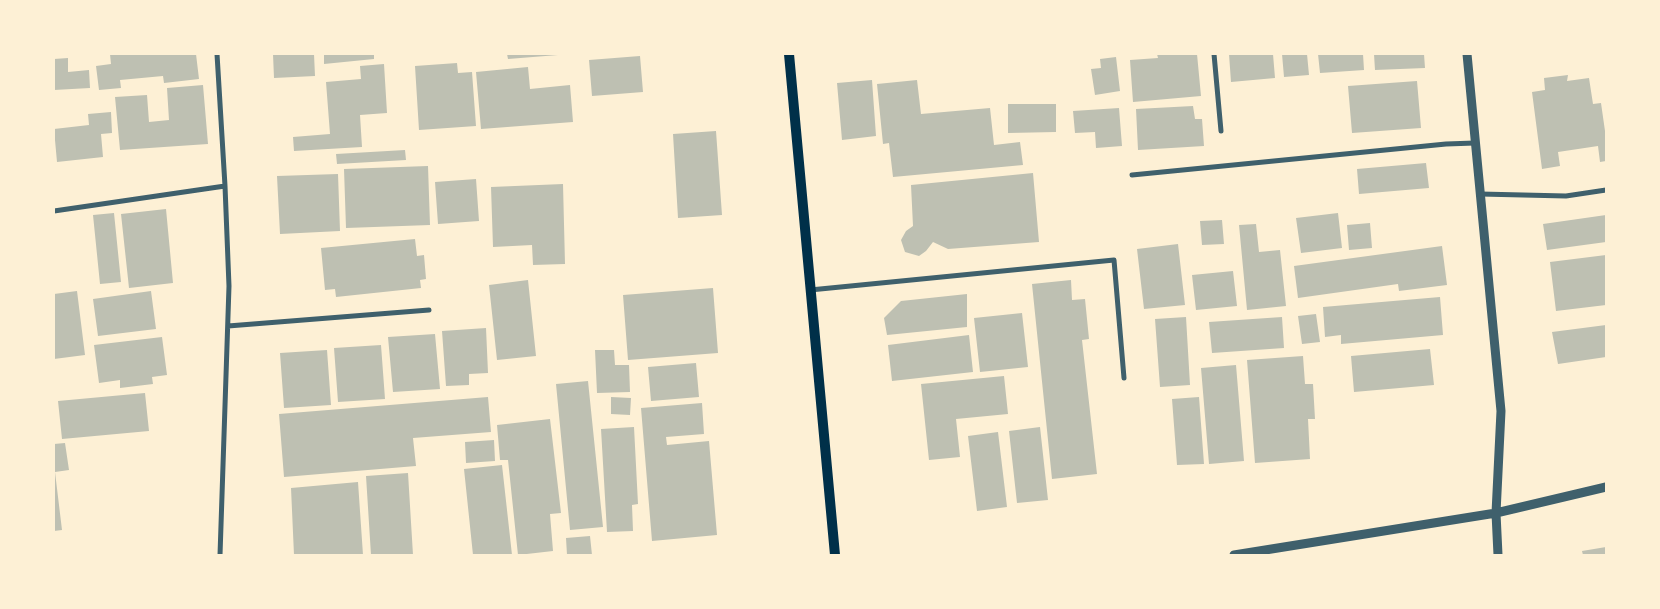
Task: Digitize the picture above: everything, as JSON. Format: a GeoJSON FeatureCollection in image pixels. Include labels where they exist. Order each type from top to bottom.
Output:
{"type":"FeatureCollection","features":[{"type":"Feature","properties":{"kind":"main road"},"geometry":{"type":"LineString","coordinates":[[789,54],[835,555]]}},
{"type":"Feature","properties":{"kind":"street"},"geometry":{"type":"LineString","coordinates":[[218,54],[229,286],[220,555]]}},
{"type":"Feature","properties":{"kind":"street"},"geometry":{"type":"LineString","coordinates":[[1214,54],[1221,131]]}},
{"type":"Feature","properties":{"kind":"street"},"geometry":{"type":"LineString","coordinates":[[1467,54],[1501,411],[1496,513],[1498,555]]}},
{"type":"Feature","properties":{"kind":"street"},"geometry":{"type":"LineString","coordinates":[[1132,175],[1446,144],[1475,143]]}},
{"type":"Feature","properties":{"kind":"street"},"geometry":{"type":"LineString","coordinates":[[54,211],[225,186]]}},
{"type":"Feature","properties":{"kind":"street"},"geometry":{"type":"LineString","coordinates":[[1480,194],[1566,196],[1606,190]]}},
{"type":"Feature","properties":{"kind":"street"},"geometry":{"type":"LineString","coordinates":[[810,290],[1114,260],[1124,378]]}},
{"type":"Feature","properties":{"kind":"street"},"geometry":{"type":"LineString","coordinates":[[228,326],[429,310]]}},
{"type":"Feature","properties":{"kind":"street"},"geometry":{"type":"LineString","coordinates":[[1234,555],[1496,513],[1606,487]]}},
{"type":"Feature","properties":{"kind":"building"},"geometry":{"type":"Polygon","coordinates":[[[110,54],[196,54],[199,79],[164,83],[163,76],[120,80],[121,88],[99,90],[96,66],[111,64],[110,54]]]}},
{"type":"Feature","properties":{"kind":"building"},"geometry":{"type":"Polygon","coordinates":[[[273,54],[314,54],[315,76],[274,78],[273,54]]]}},
{"type":"Feature","properties":{"kind":"building"},"geometry":{"type":"Polygon","coordinates":[[[324,54],[374,54],[374,59],[324,64],[324,54]]]}},
{"type":"Feature","properties":{"kind":"building"},"geometry":{"type":"Polygon","coordinates":[[[507,54],[558,54],[558,55],[508,59],[507,54]]]}},
{"type":"Feature","properties":{"kind":"building"},"geometry":{"type":"Polygon","coordinates":[[[1157,54],[1197,54],[1201,96],[1133,102],[1130,60],[1158,58],[1157,54]]]}},
{"type":"Feature","properties":{"kind":"building"},"geometry":{"type":"Polygon","coordinates":[[[1229,54],[1273,54],[1275,78],[1231,82],[1229,54]]]}},
{"type":"Feature","properties":{"kind":"building"},"geometry":{"type":"Polygon","coordinates":[[[1282,54],[1307,54],[1309,75],[1284,77],[1282,54]]]}},
{"type":"Feature","properties":{"kind":"building"},"geometry":{"type":"Polygon","coordinates":[[[1318,54],[1363,54],[1364,70],[1320,73],[1318,54]]]}},
{"type":"Feature","properties":{"kind":"building"},"geometry":{"type":"Polygon","coordinates":[[[1374,54],[1424,54],[1425,68],[1375,70],[1374,54]]]}},
{"type":"Feature","properties":{"kind":"building"},"geometry":{"type":"Polygon","coordinates":[[[640,56],[643,92],[592,96],[589,60],[640,56]]]}},
{"type":"Feature","properties":{"kind":"building"},"geometry":{"type":"Polygon","coordinates":[[[1116,57],[1120,91],[1095,95],[1091,69],[1101,68],[1100,59],[1116,57]]]}},
{"type":"Feature","properties":{"kind":"building"},"geometry":{"type":"Polygon","coordinates":[[[68,58],[68,72],[89,70],[90,88],[54,90],[54,59],[68,58]]]}},
{"type":"Feature","properties":{"kind":"building"},"geometry":{"type":"Polygon","coordinates":[[[457,63],[458,73],[472,72],[476,126],[419,130],[415,66],[457,63]]]}},
{"type":"Feature","properties":{"kind":"building"},"geometry":{"type":"Polygon","coordinates":[[[384,64],[387,113],[360,115],[362,147],[294,151],[293,137],[330,134],[326,82],[361,79],[360,66],[384,64]]]}},
{"type":"Feature","properties":{"kind":"building"},"geometry":{"type":"Polygon","coordinates":[[[528,67],[530,89],[570,85],[573,122],[481,129],[476,72],[528,67]]]}},
{"type":"Feature","properties":{"kind":"building"},"geometry":{"type":"Polygon","coordinates":[[[1568,75],[1567,81],[1589,78],[1593,104],[1601,103],[1606,131],[1606,161],[1600,162],[1598,146],[1558,152],[1560,166],[1542,169],[1532,92],[1545,90],[1544,78],[1568,75]]]}},
{"type":"Feature","properties":{"kind":"building"},"geometry":{"type":"Polygon","coordinates":[[[872,80],[876,136],[842,140],[837,83],[872,80]]]}},
{"type":"Feature","properties":{"kind":"building"},"geometry":{"type":"Polygon","coordinates":[[[917,80],[921,114],[990,108],[994,145],[1020,142],[1023,165],[893,177],[889,143],[883,144],[877,84],[917,80]]]}},
{"type":"Feature","properties":{"kind":"building"},"geometry":{"type":"Polygon","coordinates":[[[1417,81],[1421,128],[1352,133],[1348,86],[1417,81]]]}},
{"type":"Feature","properties":{"kind":"building"},"geometry":{"type":"Polygon","coordinates":[[[203,85],[208,144],[120,150],[115,97],[147,95],[149,122],[169,120],[167,88],[203,85]]]}},
{"type":"Feature","properties":{"kind":"building"},"geometry":{"type":"Polygon","coordinates":[[[1008,104],[1056,104],[1056,132],[1008,133],[1008,104]]]}},
{"type":"Feature","properties":{"kind":"building"},"geometry":{"type":"Polygon","coordinates":[[[1193,106],[1195,119],[1202,119],[1204,146],[1138,150],[1136,109],[1193,106]]]}},
{"type":"Feature","properties":{"kind":"building"},"geometry":{"type":"Polygon","coordinates":[[[1119,108],[1122,146],[1096,148],[1095,132],[1075,133],[1073,111],[1119,108]]]}},
{"type":"Feature","properties":{"kind":"building"},"geometry":{"type":"Polygon","coordinates":[[[111,112],[112,133],[101,134],[103,157],[57,162],[54,129],[89,125],[88,114],[111,112]]]}},
{"type":"Feature","properties":{"kind":"building"},"geometry":{"type":"Polygon","coordinates":[[[716,131],[722,215],[678,218],[673,134],[716,131]]]}},
{"type":"Feature","properties":{"kind":"building"},"geometry":{"type":"Polygon","coordinates":[[[405,150],[406,160],[337,164],[336,154],[405,150]]]}},
{"type":"Feature","properties":{"kind":"building"},"geometry":{"type":"Polygon","coordinates":[[[1426,163],[1429,188],[1359,194],[1357,169],[1426,163]]]}},
{"type":"Feature","properties":{"kind":"building"},"geometry":{"type":"Polygon","coordinates":[[[428,166],[430,225],[346,228],[344,169],[428,166]]]}},
{"type":"Feature","properties":{"kind":"building"},"geometry":{"type":"Polygon","coordinates":[[[1033,173],[1039,242],[948,249],[933,242],[919,256],[905,252],[901,240],[906,231],[913,226],[911,185],[1033,173]]]}},
{"type":"Feature","properties":{"kind":"building"},"geometry":{"type":"Polygon","coordinates":[[[338,174],[340,231],[280,234],[277,176],[338,174]]]}},
{"type":"Feature","properties":{"kind":"building"},"geometry":{"type":"Polygon","coordinates":[[[476,179],[479,221],[438,224],[435,182],[476,179]]]}},
{"type":"Feature","properties":{"kind":"building"},"geometry":{"type":"Polygon","coordinates":[[[563,184],[565,264],[533,265],[532,245],[493,247],[491,187],[563,184]]]}},
{"type":"Feature","properties":{"kind":"building"},"geometry":{"type":"Polygon","coordinates":[[[166,209],[173,283],[129,288],[121,214],[166,209]]]}},
{"type":"Feature","properties":{"kind":"building"},"geometry":{"type":"Polygon","coordinates":[[[114,213],[121,282],[100,284],[93,215],[114,213]]]}},
{"type":"Feature","properties":{"kind":"building"},"geometry":{"type":"Polygon","coordinates":[[[1338,213],[1342,248],[1301,253],[1296,218],[1338,213]]]}},
{"type":"Feature","properties":{"kind":"building"},"geometry":{"type":"Polygon","coordinates":[[[1606,215],[1606,242],[1547,250],[1543,224],[1606,215]]]}},
{"type":"Feature","properties":{"kind":"building"},"geometry":{"type":"Polygon","coordinates":[[[1222,220],[1224,244],[1202,245],[1200,221],[1222,220]]]}},
{"type":"Feature","properties":{"kind":"building"},"geometry":{"type":"Polygon","coordinates":[[[1370,223],[1372,248],[1349,250],[1347,225],[1370,223]]]}},
{"type":"Feature","properties":{"kind":"building"},"geometry":{"type":"Polygon","coordinates":[[[1256,224],[1259,252],[1280,250],[1286,306],[1247,310],[1239,225],[1256,224]]]}},
{"type":"Feature","properties":{"kind":"building"},"geometry":{"type":"Polygon","coordinates":[[[415,239],[417,256],[424,255],[426,279],[420,280],[421,288],[336,297],[335,289],[325,290],[321,248],[415,239]]]}},
{"type":"Feature","properties":{"kind":"building"},"geometry":{"type":"Polygon","coordinates":[[[1178,244],[1185,305],[1144,309],[1137,249],[1178,244]]]}},
{"type":"Feature","properties":{"kind":"building"},"geometry":{"type":"Polygon","coordinates":[[[1442,246],[1447,285],[1399,291],[1398,284],[1298,298],[1294,266],[1442,246]]]}},
{"type":"Feature","properties":{"kind":"building"},"geometry":{"type":"Polygon","coordinates":[[[1606,255],[1606,305],[1556,311],[1550,262],[1606,255]]]}},
{"type":"Feature","properties":{"kind":"building"},"geometry":{"type":"Polygon","coordinates":[[[1233,271],[1237,306],[1196,310],[1192,275],[1233,271]]]}},
{"type":"Feature","properties":{"kind":"building"},"geometry":{"type":"Polygon","coordinates":[[[528,280],[536,356],[497,360],[489,285],[528,280]]]}},
{"type":"Feature","properties":{"kind":"building"},"geometry":{"type":"Polygon","coordinates":[[[1071,280],[1072,300],[1085,299],[1089,339],[1082,340],[1097,474],[1052,479],[1032,284],[1071,280]]]}},
{"type":"Feature","properties":{"kind":"building"},"geometry":{"type":"Polygon","coordinates":[[[713,288],[718,353],[628,360],[623,295],[713,288]]]}},
{"type":"Feature","properties":{"kind":"building"},"geometry":{"type":"Polygon","coordinates":[[[77,291],[85,355],[54,359],[54,294],[77,291]]]}},
{"type":"Feature","properties":{"kind":"building"},"geometry":{"type":"Polygon","coordinates":[[[151,291],[156,329],[98,336],[93,299],[151,291]]]}},
{"type":"Feature","properties":{"kind":"building"},"geometry":{"type":"Polygon","coordinates":[[[967,294],[967,327],[887,335],[884,318],[901,301],[967,294]]]}},
{"type":"Feature","properties":{"kind":"building"},"geometry":{"type":"Polygon","coordinates":[[[1440,297],[1443,335],[1341,344],[1341,335],[1325,337],[1323,307],[1440,297]]]}},
{"type":"Feature","properties":{"kind":"building"},"geometry":{"type":"Polygon","coordinates":[[[1022,313],[1028,367],[980,372],[974,318],[1022,313]]]}},
{"type":"Feature","properties":{"kind":"building"},"geometry":{"type":"Polygon","coordinates":[[[1316,314],[1320,342],[1302,344],[1298,316],[1316,314]]]}},
{"type":"Feature","properties":{"kind":"building"},"geometry":{"type":"Polygon","coordinates":[[[1186,317],[1190,385],[1160,387],[1155,319],[1186,317]]]}},
{"type":"Feature","properties":{"kind":"building"},"geometry":{"type":"Polygon","coordinates":[[[1282,317],[1284,348],[1212,353],[1209,322],[1282,317]]]}},
{"type":"Feature","properties":{"kind":"building"},"geometry":{"type":"Polygon","coordinates":[[[1606,325],[1606,357],[1558,364],[1552,332],[1606,325]]]}},
{"type":"Feature","properties":{"kind":"building"},"geometry":{"type":"Polygon","coordinates":[[[486,328],[488,373],[469,374],[469,385],[446,386],[442,331],[486,328]]]}},
{"type":"Feature","properties":{"kind":"building"},"geometry":{"type":"Polygon","coordinates":[[[435,334],[440,389],[393,392],[388,337],[435,334]]]}},
{"type":"Feature","properties":{"kind":"building"},"geometry":{"type":"Polygon","coordinates":[[[969,335],[973,372],[892,381],[888,345],[969,335]]]}},
{"type":"Feature","properties":{"kind":"building"},"geometry":{"type":"Polygon","coordinates":[[[162,337],[167,375],[152,377],[153,384],[120,388],[120,380],[99,383],[94,345],[162,337]]]}},
{"type":"Feature","properties":{"kind":"building"},"geometry":{"type":"Polygon","coordinates":[[[381,345],[385,399],[338,402],[334,348],[381,345]]]}},
{"type":"Feature","properties":{"kind":"building"},"geometry":{"type":"Polygon","coordinates":[[[1430,349],[1434,385],[1354,392],[1351,356],[1430,349]]]}},
{"type":"Feature","properties":{"kind":"building"},"geometry":{"type":"Polygon","coordinates":[[[327,350],[331,405],[284,408],[280,353],[327,350]]]}},
{"type":"Feature","properties":{"kind":"building"},"geometry":{"type":"Polygon","coordinates":[[[595,350],[614,350],[615,365],[629,365],[630,392],[597,393],[595,350]]]}},
{"type":"Feature","properties":{"kind":"building"},"geometry":{"type":"Polygon","coordinates":[[[1303,356],[1305,384],[1313,384],[1315,419],[1308,419],[1310,459],[1255,463],[1247,360],[1303,356]]]}},
{"type":"Feature","properties":{"kind":"building"},"geometry":{"type":"Polygon","coordinates":[[[696,363],[699,397],[651,401],[648,367],[696,363]]]}},
{"type":"Feature","properties":{"kind":"building"},"geometry":{"type":"Polygon","coordinates":[[[1236,365],[1244,461],[1209,464],[1201,368],[1236,365]]]}},
{"type":"Feature","properties":{"kind":"building"},"geometry":{"type":"Polygon","coordinates":[[[1004,376],[1008,414],[956,419],[960,457],[929,460],[921,384],[1004,376]]]}},
{"type":"Feature","properties":{"kind":"building"},"geometry":{"type":"Polygon","coordinates":[[[588,381],[603,527],[570,530],[556,384],[588,381]]]}},
{"type":"Feature","properties":{"kind":"building"},"geometry":{"type":"Polygon","coordinates":[[[145,393],[149,431],[62,439],[58,401],[145,393]]]}},
{"type":"Feature","properties":{"kind":"building"},"geometry":{"type":"Polygon","coordinates":[[[488,397],[491,432],[413,438],[416,466],[284,477],[279,414],[488,397]]]}},
{"type":"Feature","properties":{"kind":"building"},"geometry":{"type":"Polygon","coordinates":[[[611,397],[631,398],[630,415],[611,414],[611,397]]]}},
{"type":"Feature","properties":{"kind":"building"},"geometry":{"type":"Polygon","coordinates":[[[1199,397],[1204,464],[1177,465],[1172,399],[1199,397]]]}},
{"type":"Feature","properties":{"kind":"building"},"geometry":{"type":"Polygon","coordinates":[[[702,403],[704,434],[666,437],[667,445],[709,441],[717,535],[652,541],[641,408],[702,403]]]}},
{"type":"Feature","properties":{"kind":"building"},"geometry":{"type":"Polygon","coordinates":[[[550,419],[561,513],[550,514],[553,551],[518,555],[508,460],[500,460],[497,425],[550,419]]]}},
{"type":"Feature","properties":{"kind":"building"},"geometry":{"type":"Polygon","coordinates":[[[634,427],[638,504],[632,505],[633,531],[607,532],[601,429],[634,427]]]}},
{"type":"Feature","properties":{"kind":"building"},"geometry":{"type":"Polygon","coordinates":[[[1040,427],[1048,500],[1017,503],[1009,431],[1040,427]]]}},
{"type":"Feature","properties":{"kind":"building"},"geometry":{"type":"Polygon","coordinates":[[[998,432],[1007,507],[977,511],[968,436],[998,432]]]}},
{"type":"Feature","properties":{"kind":"building"},"geometry":{"type":"Polygon","coordinates":[[[494,440],[495,461],[466,463],[465,442],[494,440]]]}},
{"type":"Feature","properties":{"kind":"building"},"geometry":{"type":"Polygon","coordinates":[[[65,443],[69,470],[55,472],[62,530],[54,531],[54,444],[65,443]]]}},
{"type":"Feature","properties":{"kind":"building"},"geometry":{"type":"Polygon","coordinates":[[[502,465],[512,555],[473,555],[464,469],[502,465]]]}},
{"type":"Feature","properties":{"kind":"building"},"geometry":{"type":"Polygon","coordinates":[[[408,473],[413,555],[371,555],[366,476],[408,473]]]}},
{"type":"Feature","properties":{"kind":"building"},"geometry":{"type":"Polygon","coordinates":[[[358,482],[363,555],[294,555],[291,488],[358,482]]]}},
{"type":"Feature","properties":{"kind":"building"},"geometry":{"type":"Polygon","coordinates":[[[590,536],[592,555],[567,555],[566,538],[590,536]]]}},
{"type":"Feature","properties":{"kind":"building"},"geometry":{"type":"Polygon","coordinates":[[[1606,547],[1606,555],[1583,555],[1582,551],[1606,547]]]}}]}
